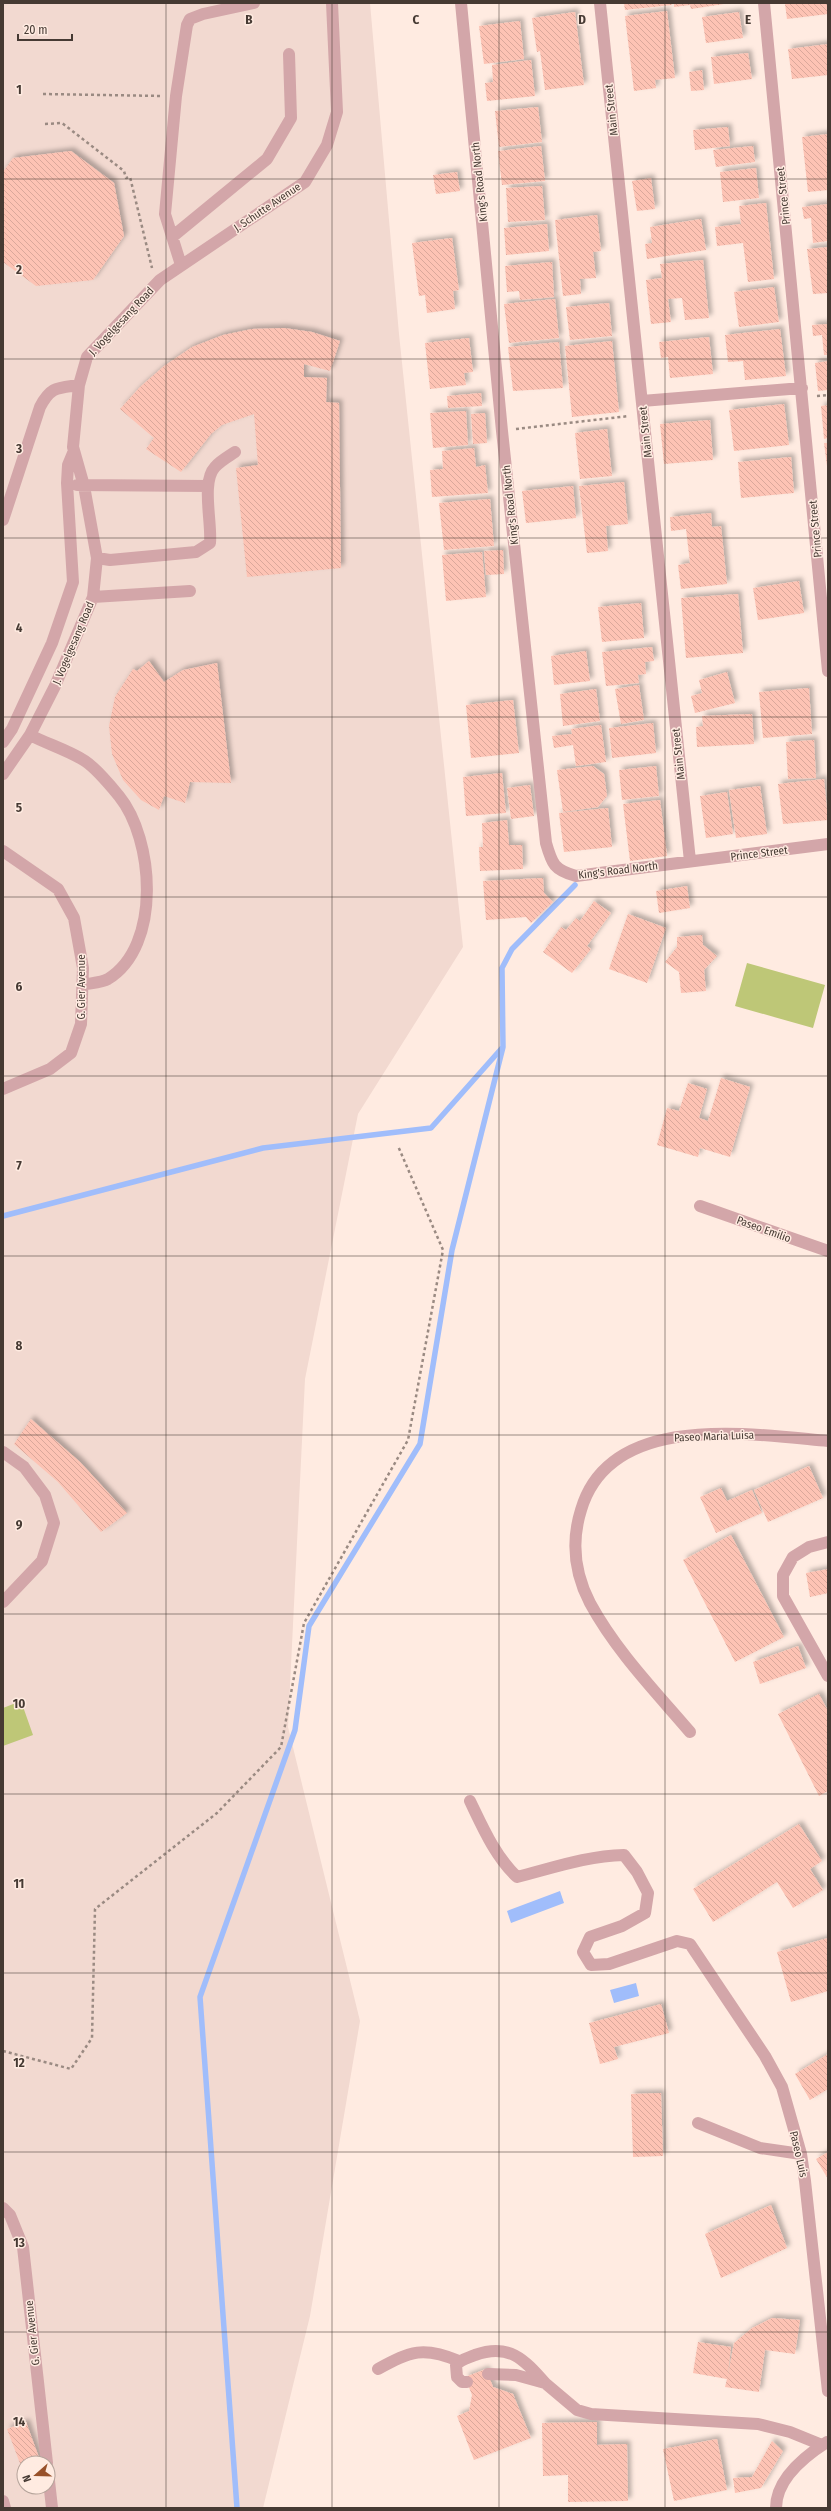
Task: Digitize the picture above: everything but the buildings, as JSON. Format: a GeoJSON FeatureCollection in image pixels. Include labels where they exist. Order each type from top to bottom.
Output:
{"type":"FeatureCollection","features":[{"type":"Feature","properties":{"kind":"street"},"geometry":{"type":"LineString","coordinates":[[181,265],[165,214],[176,96],[190,19],[203,14],[254,3]]}},
{"type":"Feature","properties":{"kind":"street","name":"J. Schutte Avenue"},"geometry":{"type":"LineString","coordinates":[[156,284],[181,265],[305,182],[327,145],[337,112],[332,3]]}},
{"type":"Feature","properties":{"kind":"street","name":"King's Road North"},"geometry":{"type":"LineString","coordinates":[[461,3],[502,431],[546,844],[552,864],[562,873],[576,876],[690,861]]}},
{"type":"Feature","properties":{"kind":"street","name":"Main Street"},"geometry":{"type":"LineString","coordinates":[[600,3],[690,861]]}},
{"type":"Feature","properties":{"kind":"street","name":"Prince Street"},"geometry":{"type":"LineString","coordinates":[[764,3],[828,671]]}},
{"type":"Feature","properties":{"kind":"street"},"geometry":{"type":"LineString","coordinates":[[172,237],[267,159],[291,118],[289,54]]}},
{"type":"Feature","properties":{"kind":"street","name":"J. Vogelgesang Road"},"geometry":{"type":"LineString","coordinates":[[3,774],[30,736],[55,686],[92,596],[97,558],[84,486],[74,453],[73,442],[79,385],[87,357],[156,284]]}},
{"type":"Feature","properties":{"kind":"street"},"geometry":{"type":"LineString","coordinates":[[3,520],[40,407],[47,393],[55,389],[79,385]]}},
{"type":"Feature","properties":{"kind":"street"},"geometry":{"type":"LineString","coordinates":[[642,401],[802,388]]}},
{"type":"Feature","properties":{"kind":"street"},"geometry":{"type":"LineString","coordinates":[[97,558],[110,560],[196,552],[204,548],[210,543],[211,532],[208,477],[215,466],[235,452]]}},
{"type":"Feature","properties":{"kind":"street","name":"J. Vogelgesang Road"},"geometry":{"type":"LineString","coordinates":[[3,742],[12,730],[52,643],[74,582],[67,483],[68,465],[74,453]]}},
{"type":"Feature","properties":{"kind":"street"},"geometry":{"type":"LineString","coordinates":[[67,483],[84,486],[208,486]]}},
{"type":"Feature","properties":{"kind":"street"},"geometry":{"type":"LineString","coordinates":[[92,596],[190,591]]}},
{"type":"Feature","properties":{"kind":"street"},"geometry":{"type":"LineString","coordinates":[[30,736],[86,761],[120,797],[137,826],[142,849],[147,880],[145,914],[130,959],[107,980],[82,985]]}},
{"type":"Feature","properties":{"kind":"street","name":"Prince Street"},"geometry":{"type":"LineString","coordinates":[[690,861],[828,844]]}},
{"type":"Feature","properties":{"kind":"street","name":"G. Gier Avenue"},"geometry":{"type":"LineString","coordinates":[[3,851],[58,889],[74,918],[83,968],[81,1024],[71,1053],[50,1069],[3,1089]]}},
{"type":"Feature","properties":{"kind":"street","name":"Paseo Emilio"},"geometry":{"type":"LineString","coordinates":[[700,1206],[828,1252]]}},
{"type":"Feature","properties":{"kind":"street","name":"Paseo Maria Luisa"},"geometry":{"type":"LineString","coordinates":[[690,1732],[612,1638],[590,1602],[575,1559],[575,1530],[585,1496],[606,1468],[630,1451],[667,1437],[744,1433],[828,1441]]}},
{"type":"Feature","properties":{"kind":"street"},"geometry":{"type":"LineString","coordinates":[[3,1452],[24,1467],[45,1495],[54,1523],[42,1561],[3,1602]]}},
{"type":"Feature","properties":{"kind":"street"},"geometry":{"type":"LineString","coordinates":[[828,1542],[810,1547],[793,1557],[783,1575],[783,1596],[828,1676]]}},
{"type":"Feature","properties":{"kind":"street","name":"Paseo Luis"},"geometry":{"type":"LineString","coordinates":[[470,1801],[489,1841],[507,1868],[517,1877],[598,1856],[624,1855],[637,1872],[648,1893],[645,1913],[622,1926],[590,1937],[583,1952],[591,1965],[615,1963],[676,1941],[690,1944],[765,2056],[782,2087],[801,2154],[828,2390]]}},
{"type":"Feature","properties":{"kind":"street"},"geometry":{"type":"LineString","coordinates":[[698,2123],[760,2148],[801,2154]]}},
{"type":"Feature","properties":{"kind":"street","name":"G. Gier Avenue"},"geometry":{"type":"LineString","coordinates":[[3,2208],[10,2215],[23,2247],[46,2455]]}},
{"type":"Feature","properties":{"kind":"street"},"geometry":{"type":"LineString","coordinates":[[467,2382],[462,2382],[457,2377],[456,2365],[459,2361],[479,2354],[505,2351],[526,2361],[545,2383],[577,2410],[591,2414],[758,2424],[825,2443]]}},
{"type":"Feature","properties":{"kind":"street"},"geometry":{"type":"LineString","coordinates":[[378,2369],[405,2354],[424,2352],[443,2354],[459,2361]]}},
{"type":"Feature","properties":{"kind":"street"},"geometry":{"type":"LineString","coordinates":[[488,2374],[516,2375],[545,2383]]}},
{"type":"Feature","properties":{"kind":"street"},"geometry":{"type":"LineString","coordinates":[[776,2508],[783,2484],[801,2460],[825,2443]]}},
{"type":"Feature","properties":{"kind":"street"},"geometry":{"type":"LineString","coordinates":[[51,2495],[52,2508]]}},
{"type":"Feature","properties":{"kind":"street"},"geometry":{"type":"LineString","coordinates":[[3,2501],[5,2508]]}},
{"type":"Feature","properties":{"kind":"path"},"geometry":{"type":"LineString","coordinates":[[43,94],[176,96]]}},
{"type":"Feature","properties":{"kind":"path"},"geometry":{"type":"LineString","coordinates":[[45,124],[62,123],[124,172],[126,178],[130,177],[156,284]]}},
{"type":"Feature","properties":{"kind":"path"},"geometry":{"type":"LineString","coordinates":[[502,431],[643,415]]}},
{"type":"Feature","properties":{"kind":"path"},"geometry":{"type":"LineString","coordinates":[[3,2051],[71,2069],[92,2038],[95,1909],[217,1812],[281,1747],[304,1623],[408,1440],[443,1250],[398,1146]]}},
{"type":"Feature","properties":{"kind":"shaded area"},"geometry":{"type":"Polygon","coordinates":[[[3,3],[370,3],[399,334],[463,947],[358,1114],[305,1379],[288,1727],[360,2021],[310,2316],[263,2508],[3,2508],[3,3]]]}},
{"type":"Feature","properties":{"kind":"green space"},"geometry":{"type":"Polygon","coordinates":[[[747,963],[825,985],[813,1028],[735,1006],[747,963]]]}},
{"type":"Feature","properties":{"kind":"green space"},"geometry":{"type":"Polygon","coordinates":[[[21,1701],[33,1735],[3,1746],[3,1708],[21,1701]]]}},
{"type":"Feature","properties":{"kind":"water"},"geometry":{"type":"Polygon","coordinates":[[[560,1891],[564,1903],[511,1923],[507,1911],[560,1891]]]}},
{"type":"Feature","properties":{"kind":"water"},"geometry":{"type":"Polygon","coordinates":[[[636,1983],[639,1996],[614,2003],[610,1990],[636,1983]]]}},
{"type":"Feature","properties":{"kind":"waterway"},"geometry":{"type":"LineString","coordinates":[[237,2508],[200,1997],[295,1730],[309,1626],[420,1444],[452,1250],[503,1047],[502,968],[512,949],[575,885]]}},
{"type":"Feature","properties":{"kind":"waterway"},"geometry":{"type":"LineString","coordinates":[[3,1216],[263,1148],[431,1128],[502,1048]]}}]}
